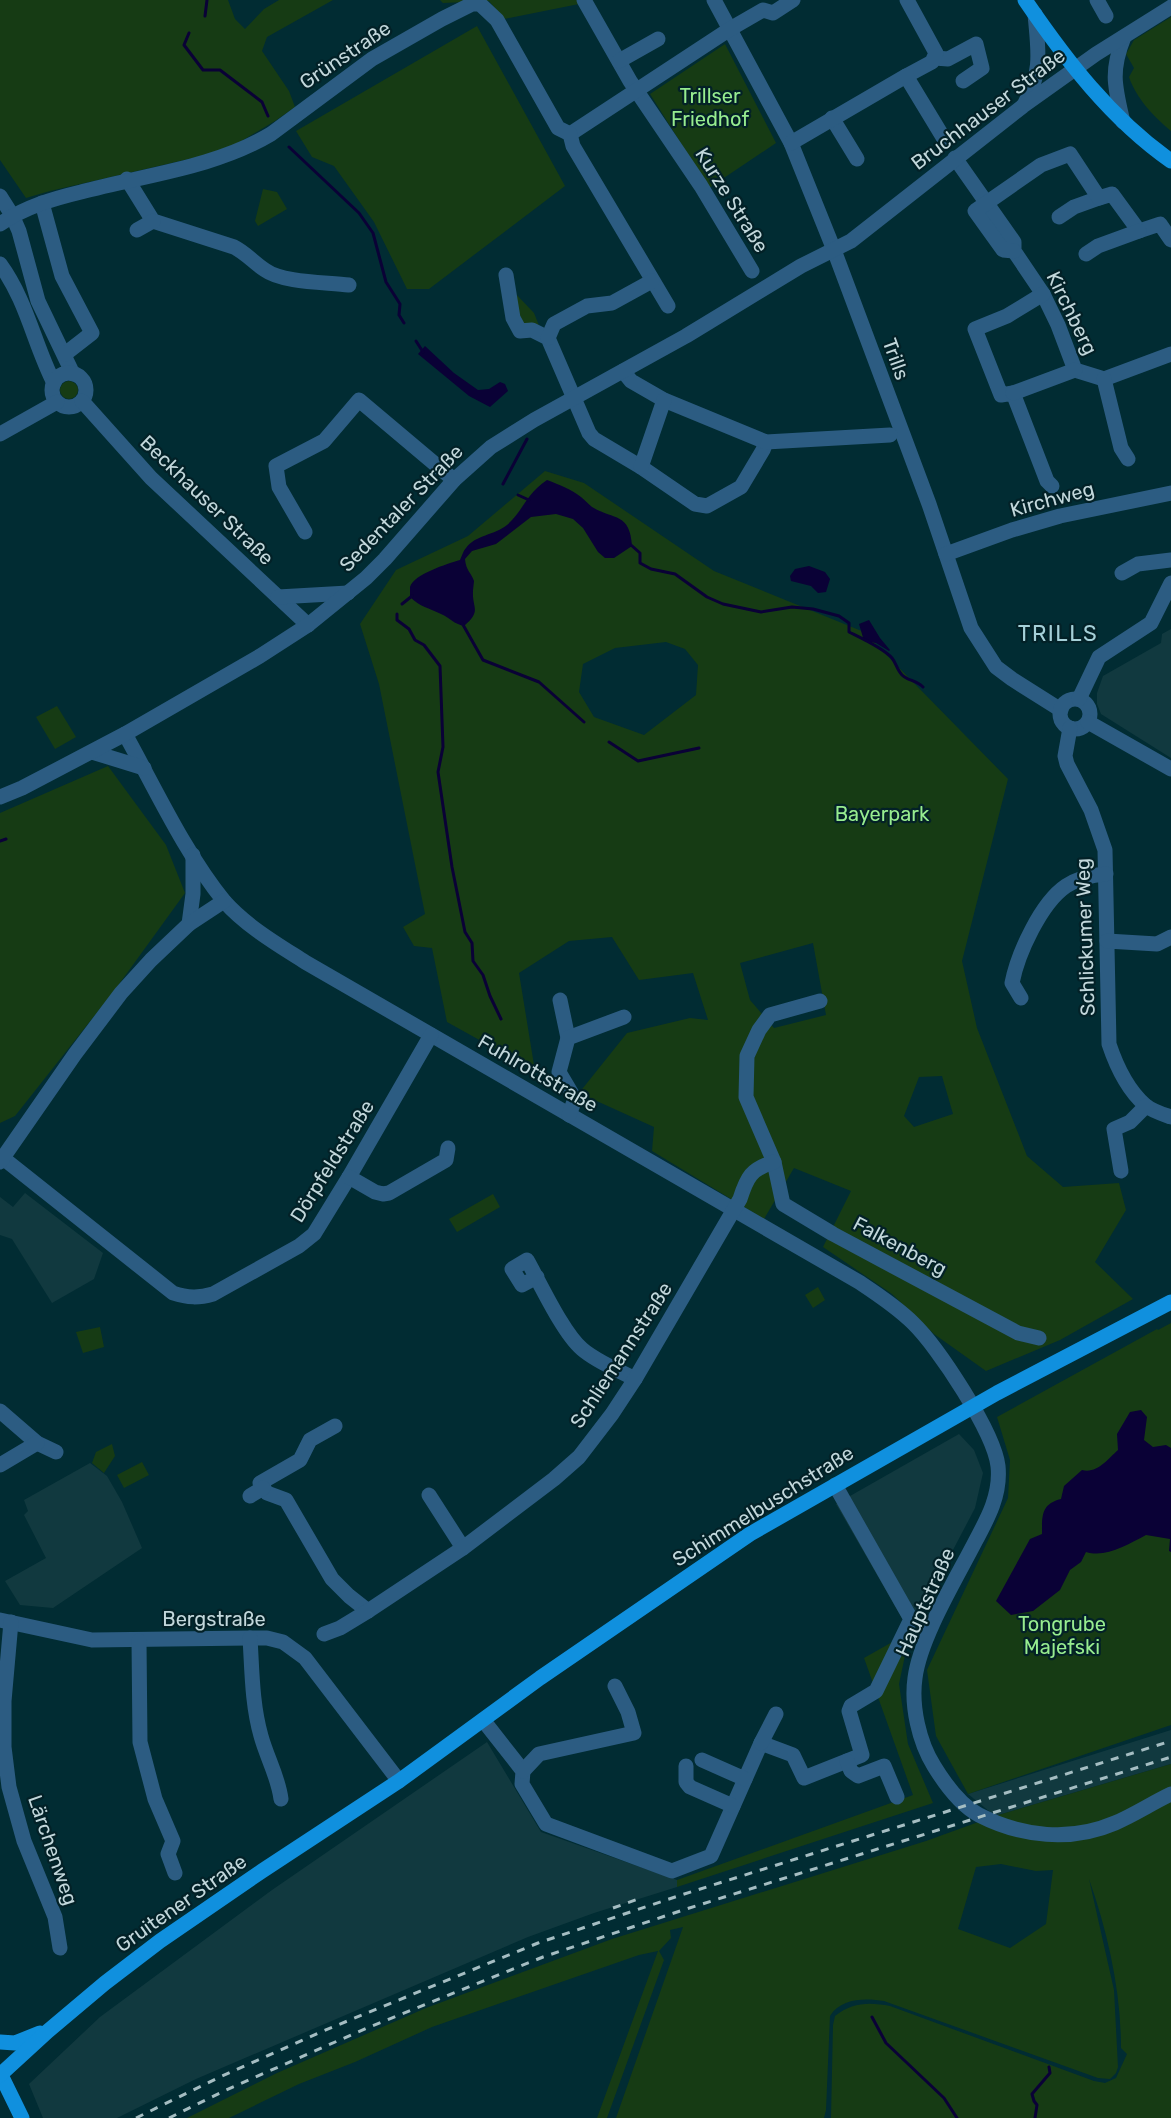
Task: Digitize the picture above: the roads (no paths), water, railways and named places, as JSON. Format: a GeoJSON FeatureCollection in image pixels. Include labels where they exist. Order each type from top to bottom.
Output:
{"type":"FeatureCollection","features":[{"type":"Feature","properties":{"kind":"main road"},"geometry":{"type":"LineString","coordinates":[[1025,0],[1076,69],[1124,122],[1150,146],[1171,161]]}},
{"type":"Feature","properties":{"kind":"main road","name":"Schimmelbuschstraße"},"geometry":{"type":"LineString","coordinates":[[399,1781],[644,1606],[750,1534],[972,1407],[1171,1302]]}},
{"type":"Feature","properties":{"kind":"main road","name":"Gruitener Straße"},"geometry":{"type":"LineString","coordinates":[[0,2074],[105,1983],[160,1941],[399,1781]]}},
{"type":"Feature","properties":{"kind":"main road"},"geometry":{"type":"LineString","coordinates":[[0,2042],[15,2043],[48,2031]]}},
{"type":"Feature","properties":{"kind":"main road"},"geometry":{"type":"LineString","coordinates":[[0,2074],[21,2116]]}},
{"type":"Feature","properties":{"kind":"main road"},"geometry":{"type":"LineString","coordinates":[[0,2107],[21,2116]]}},
{"type":"Feature","properties":{"kind":"street","name":"Kurze Straße"},"geometry":{"type":"LineString","coordinates":[[584,0],[636,91],[701,186],[752,271]]}},
{"type":"Feature","properties":{"kind":"street","name":"Trills"},"geometry":{"type":"LineString","coordinates":[[714,0],[791,143],[834,250],[925,494],[971,628],[996,667],[1061,710]]}},
{"type":"Feature","properties":{"kind":"street"},"geometry":{"type":"LineString","coordinates":[[570,134],[730,28],[763,10],[773,13],[793,0]]}},
{"type":"Feature","properties":{"kind":"street"},"geometry":{"type":"LineString","coordinates":[[791,143],[932,62],[936,53],[908,0]]}},
{"type":"Feature","properties":{"kind":"street"},"geometry":{"type":"LineString","coordinates":[[1097,0],[1106,16]]}},
{"type":"Feature","properties":{"kind":"street","name":"Grünstraße"},"geometry":{"type":"LineString","coordinates":[[6,220],[42,203],[127,179],[208,162],[253,144],[271,134],[372,59],[442,19],[472,4],[480,4],[497,20],[558,128],[570,134],[573,146],[668,306]]}},
{"type":"Feature","properties":{"kind":"street","name":"Bruchhauser Straße"},"geometry":{"type":"LineString","coordinates":[[834,250],[861,234],[1023,106],[1171,7]]}},
{"type":"Feature","properties":{"kind":"street"},"geometry":{"type":"LineString","coordinates":[[1023,106],[1038,73],[1035,14]]}},
{"type":"Feature","properties":{"kind":"street"},"geometry":{"type":"LineString","coordinates":[[1124,37],[1114,71],[1116,92],[1124,122]]}},
{"type":"Feature","properties":{"kind":"street"},"geometry":{"type":"LineString","coordinates":[[619,61],[658,39]]}},
{"type":"Feature","properties":{"kind":"street"},"geometry":{"type":"LineString","coordinates":[[935,58],[948,58],[976,44],[982,68],[963,81]]}},
{"type":"Feature","properties":{"kind":"street"},"geometry":{"type":"LineString","coordinates":[[906,76],[946,142]]}},
{"type":"Feature","properties":{"kind":"street"},"geometry":{"type":"LineString","coordinates":[[832,118],[857,159]]}},
{"type":"Feature","properties":{"kind":"street"},"geometry":{"type":"LineString","coordinates":[[986,203],[1041,165],[1070,154],[1099,198]]}},
{"type":"Feature","properties":{"kind":"street","name":"Kirchberg"},"geometry":{"type":"LineString","coordinates":[[955,158],[1014,242],[1014,251],[1043,294],[1076,370],[1104,379],[1171,354]]}},
{"type":"Feature","properties":{"kind":"street"},"geometry":{"type":"LineString","coordinates":[[127,179],[153,221],[234,247],[266,272],[289,279],[349,285]]}},
{"type":"Feature","properties":{"kind":"street"},"geometry":{"type":"LineString","coordinates":[[1059,217],[1074,207],[1112,194],[1139,231]]}},
{"type":"Feature","properties":{"kind":"street"},"geometry":{"type":"LineString","coordinates":[[0,196],[6,220],[19,231],[38,301],[73,374]]}},
{"type":"Feature","properties":{"kind":"street"},"geometry":{"type":"LineString","coordinates":[[42,203],[62,276],[92,333],[64,354]]}},
{"type":"Feature","properties":{"kind":"street"},"geometry":{"type":"LineString","coordinates":[[137,230],[153,221]]}},
{"type":"Feature","properties":{"kind":"street"},"geometry":{"type":"LineString","coordinates":[[1086,254],[1098,246],[1160,224],[1171,240]]}},
{"type":"Feature","properties":{"kind":"street","name":"Sedentaler Straße"},"geometry":{"type":"LineString","coordinates":[[0,796],[22,788],[125,734],[260,656],[308,625],[386,559],[454,480],[491,447],[801,266],[834,250]]}},
{"type":"Feature","properties":{"kind":"street"},"geometry":{"type":"LineString","coordinates":[[0,264],[23,304],[33,328],[39,352],[54,383],[53,395],[57,402],[71,406],[81,401],[86,393],[82,379],[73,374],[62,375],[54,383]]}},
{"type":"Feature","properties":{"kind":"street"},"geometry":{"type":"LineString","coordinates":[[506,275],[513,318],[520,331],[532,330],[548,338],[589,433],[594,439],[641,467],[695,504],[707,506],[741,487],[764,450],[766,442]]}},
{"type":"Feature","properties":{"kind":"street"},"geometry":{"type":"LineString","coordinates":[[548,338],[554,324],[586,306],[612,303],[652,281]]}},
{"type":"Feature","properties":{"kind":"street"},"geometry":{"type":"LineString","coordinates":[[1043,294],[1007,316],[975,329],[1001,395],[1013,393],[1076,370]]}},
{"type":"Feature","properties":{"kind":"street"},"geometry":{"type":"LineString","coordinates":[[623,372],[631,381],[664,400],[766,442],[890,435]]}},
{"type":"Feature","properties":{"kind":"street"},"geometry":{"type":"LineString","coordinates":[[1104,379],[1121,448],[1128,459]]}},
{"type":"Feature","properties":{"kind":"street"},"geometry":{"type":"LineString","coordinates":[[1013,393],[1047,481],[1052,486]]}},
{"type":"Feature","properties":{"kind":"street"},"geometry":{"type":"LineString","coordinates":[[305,532],[279,487],[276,466],[324,441],[359,400],[454,480]]}},
{"type":"Feature","properties":{"kind":"street"},"geometry":{"type":"LineString","coordinates":[[641,467],[664,400]]}},
{"type":"Feature","properties":{"kind":"street","name":"Beckhauser Straße"},"geometry":{"type":"LineString","coordinates":[[81,401],[151,478],[308,625]]}},
{"type":"Feature","properties":{"kind":"street"},"geometry":{"type":"LineString","coordinates":[[0,434],[57,402]]}},
{"type":"Feature","properties":{"kind":"street","name":"Kirchweg"},"geometry":{"type":"LineString","coordinates":[[946,555],[1012,530],[1060,516],[1171,493]]}},
{"type":"Feature","properties":{"kind":"street"},"geometry":{"type":"LineString","coordinates":[[1122,573],[1138,564],[1171,560]]}},
{"type":"Feature","properties":{"kind":"street"},"geometry":{"type":"LineString","coordinates":[[1079,699],[1099,657],[1151,623],[1171,583]]}},
{"type":"Feature","properties":{"kind":"street"},"geometry":{"type":"LineString","coordinates":[[291,636],[288,616],[278,597],[348,593]]}},
{"type":"Feature","properties":{"kind":"street"},"geometry":{"type":"LineString","coordinates":[[1079,699],[1089,708],[1090,717],[1088,722],[1079,729],[1070,728],[1062,721],[1061,710],[1066,702],[1079,699]]}},
{"type":"Feature","properties":{"kind":"street"},"geometry":{"type":"LineString","coordinates":[[1088,722],[1171,769]]}},
{"type":"Feature","properties":{"kind":"street","name":"Schlickumer Weg"},"geometry":{"type":"LineString","coordinates":[[1070,728],[1065,756],[1067,764],[1098,828],[1105,850],[1109,1044],[1133,1092],[1146,1106],[1171,1117]]}},
{"type":"Feature","properties":{"kind":"street","name":"Fuhlrottstraße"},"geometry":{"type":"LineString","coordinates":[[125,734],[193,855],[224,901],[254,928],[279,946],[431,1035],[859,1282],[912,1322],[940,1354],[972,1407]]}},
{"type":"Feature","properties":{"kind":"street"},"geometry":{"type":"LineString","coordinates":[[92,752],[144,768]]}},
{"type":"Feature","properties":{"kind":"street"},"geometry":{"type":"LineString","coordinates":[[189,924],[193,894],[193,855]]}},
{"type":"Feature","properties":{"kind":"street"},"geometry":{"type":"LineString","coordinates":[[1021,998],[1012,983],[1014,972],[1028,938],[1047,905],[1054,896],[1077,880],[1091,875],[1106,874]]}},
{"type":"Feature","properties":{"kind":"street"},"geometry":{"type":"LineString","coordinates":[[1,1160],[75,1054],[122,993],[151,960],[189,924],[224,901]]}},
{"type":"Feature","properties":{"kind":"street"},"geometry":{"type":"LineString","coordinates":[[1107,941],[1157,944],[1171,937]]}},
{"type":"Feature","properties":{"kind":"street"},"geometry":{"type":"LineString","coordinates":[[560,1000],[568,1038],[559,1072],[574,1099],[569,1115]]}},
{"type":"Feature","properties":{"kind":"street","name":"Falkenberg"},"geometry":{"type":"LineString","coordinates":[[819,1001],[770,1015],[759,1030],[747,1056],[746,1097],[774,1162],[783,1204],[833,1234],[1018,1333],[1039,1338]]}},
{"type":"Feature","properties":{"kind":"street"},"geometry":{"type":"LineString","coordinates":[[568,1038],[624,1017]]}},
{"type":"Feature","properties":{"kind":"street","name":"Dörpfeldstraße"},"geometry":{"type":"LineString","coordinates":[[1,1160],[173,1293],[185,1297],[213,1294],[308,1239],[319,1227],[431,1035]]}},
{"type":"Feature","properties":{"kind":"street"},"geometry":{"type":"LineString","coordinates":[[1121,1171],[1114,1129],[1130,1122],[1146,1106]]}},
{"type":"Feature","properties":{"kind":"street"},"geometry":{"type":"LineString","coordinates":[[350,1177],[375,1192],[389,1193],[447,1160],[448,1148]]}},
{"type":"Feature","properties":{"kind":"street"},"geometry":{"type":"LineString","coordinates":[[734,1209],[747,1178],[760,1167],[774,1162]]}},
{"type":"Feature","properties":{"kind":"street","name":"Schliemannstraße"},"geometry":{"type":"LineString","coordinates":[[324,1634],[340,1628],[368,1611],[463,1548],[554,1479],[579,1457],[615,1412],[734,1209]]}},
{"type":"Feature","properties":{"kind":"street"},"geometry":{"type":"LineString","coordinates":[[537,1277],[569,1335],[581,1348],[598,1360],[635,1379]]}},
{"type":"Feature","properties":{"kind":"street","name":"Hauptstraße"},"geometry":{"type":"LineString","coordinates":[[972,1407],[998,1464],[998,1486],[990,1513],[935,1621],[918,1667],[915,1679],[916,1710],[929,1759],[952,1791],[976,1813],[994,1823],[1040,1834],[1066,1835],[1090,1832],[1114,1823],[1171,1794]]}},
{"type":"Feature","properties":{"kind":"street"},"geometry":{"type":"LineString","coordinates":[[0,1411],[37,1443],[56,1452]]}},
{"type":"Feature","properties":{"kind":"street"},"geometry":{"type":"LineString","coordinates":[[335,1426],[310,1440],[300,1460],[260,1484],[256,1492],[267,1493],[286,1500],[332,1579],[368,1611]]}},
{"type":"Feature","properties":{"kind":"street"},"geometry":{"type":"LineString","coordinates":[[0,1465],[37,1443]]}},
{"type":"Feature","properties":{"kind":"street"},"geometry":{"type":"LineString","coordinates":[[761,1743],[793,1755],[804,1778],[862,1755],[849,1711],[851,1706],[876,1691],[911,1619],[836,1485]]}},
{"type":"Feature","properties":{"kind":"street"},"geometry":{"type":"LineString","coordinates":[[429,1495],[463,1548]]}},
{"type":"Feature","properties":{"kind":"street","name":"Bergstraße"},"geometry":{"type":"LineString","coordinates":[[6,1621],[92,1640],[267,1638],[283,1642],[305,1658],[399,1781]]}},
{"type":"Feature","properties":{"kind":"street","name":"Lärchenweg"},"geometry":{"type":"LineString","coordinates":[[6,1621],[4,1747],[9,1787],[24,1841],[55,1917],[60,1948]]}},
{"type":"Feature","properties":{"kind":"street"},"geometry":{"type":"LineString","coordinates":[[250,1638],[254,1692],[261,1736],[279,1784],[281,1799]]}},
{"type":"Feature","properties":{"kind":"street"},"geometry":{"type":"LineString","coordinates":[[139,1641],[140,1742],[154,1799],[172,1841],[168,1854],[175,1873]]}},
{"type":"Feature","properties":{"kind":"street"},"geometry":{"type":"LineString","coordinates":[[615,1686],[628,1712],[634,1733],[539,1754],[523,1771],[522,1784],[546,1824],[672,1871],[711,1856],[776,1714]]}},
{"type":"Feature","properties":{"kind":"street"},"geometry":{"type":"LineString","coordinates":[[483,1720],[523,1771]]}},
{"type":"Feature","properties":{"kind":"street"},"geometry":{"type":"LineString","coordinates":[[702,1760],[745,1779]]}},
{"type":"Feature","properties":{"kind":"street"},"geometry":{"type":"LineString","coordinates":[[847,1761],[851,1771],[858,1776],[884,1766],[897,1797]]}},
{"type":"Feature","properties":{"kind":"street"},"geometry":{"type":"LineString","coordinates":[[686,1766],[686,1782],[690,1787],[733,1806]]}},
{"type":"Feature","properties":{"kind":"waterway"},"geometry":{"type":"LineString","coordinates":[[205,16],[207,0]]}},
{"type":"Feature","properties":{"kind":"waterway"},"geometry":{"type":"LineString","coordinates":[[189,33],[184,45],[203,70],[220,70],[262,102],[268,116]]}},
{"type":"Feature","properties":{"kind":"waterway"},"geometry":{"type":"LineString","coordinates":[[289,147],[359,213],[373,233],[386,282],[400,304],[399,315],[404,323]]}},
{"type":"Feature","properties":{"kind":"waterway"},"geometry":{"type":"LineString","coordinates":[[416,341],[423,352]]}},
{"type":"Feature","properties":{"kind":"waterway"},"geometry":{"type":"LineString","coordinates":[[503,484],[527,439]]}},
{"type":"Feature","properties":{"kind":"waterway"},"geometry":{"type":"LineString","coordinates":[[518,495],[529,500]]}},
{"type":"Feature","properties":{"kind":"waterway"},"geometry":{"type":"LineString","coordinates":[[631,545],[640,553],[640,563],[651,569],[675,574],[707,597],[723,604],[761,612],[792,607],[813,609],[839,616],[849,623],[849,632],[883,651],[892,658],[902,675],[923,687]]}},
{"type":"Feature","properties":{"kind":"waterway"},"geometry":{"type":"LineString","coordinates":[[402,604],[412,596]]}},
{"type":"Feature","properties":{"kind":"waterway"},"geometry":{"type":"LineString","coordinates":[[397,614],[397,620],[409,629],[415,640],[424,645],[440,666],[443,747],[438,772],[452,867],[465,932],[472,943],[473,961],[483,975],[501,1019]]}},
{"type":"Feature","properties":{"kind":"waterway"},"geometry":{"type":"LineString","coordinates":[[462,623],[483,660],[539,682],[584,722]]}},
{"type":"Feature","properties":{"kind":"waterway"},"geometry":{"type":"LineString","coordinates":[[609,742],[638,761],[699,748]]}},
{"type":"Feature","properties":{"kind":"waterway"},"geometry":{"type":"LineString","coordinates":[[0,841],[6,839]]}},
{"type":"Feature","properties":{"kind":"waterway"},"geometry":{"type":"LineString","coordinates":[[872,2017],[886,2043],[944,2098],[957,2118]]}},
{"type":"Feature","properties":{"kind":"waterway"},"geometry":{"type":"LineString","coordinates":[[1035,2118],[1037,2105],[1032,2094],[1050,2073],[1049,2067]]}},
{"type":"Feature","properties":{"kind":"railway"},"geometry":{"type":"LineString","coordinates":[[136,2118],[323,2031],[538,1943],[678,1896],[1171,1741]]}},
{"type":"Feature","properties":{"kind":"railway"},"geometry":{"type":"LineString","coordinates":[[169,2118],[226,2090],[367,2028],[543,1957],[683,1910],[1171,1757]]}},
{"type":"Feature","properties":{"kind":"railway"},"geometry":{"type":"LineString","coordinates":[[613,1908],[641,1898]]}},
{"type":"Feature","properties":{"kind":"district","name":"TRILLS"},"geometry":{"type":"Point","coordinates":[1058,633]}},
{"type":"Feature","properties":{"kind":"park label","name":"Trillser Friedhof"},"geometry":{"type":"Point","coordinates":[710,108]}},
{"type":"Feature","properties":{"kind":"park label","name":"Bayerpark"},"geometry":{"type":"Point","coordinates":[882,814]}},
{"type":"Feature","properties":{"kind":"park label","name":"Tongrube Majefski"},"geometry":{"type":"Point","coordinates":[1062,1636]}}]}
